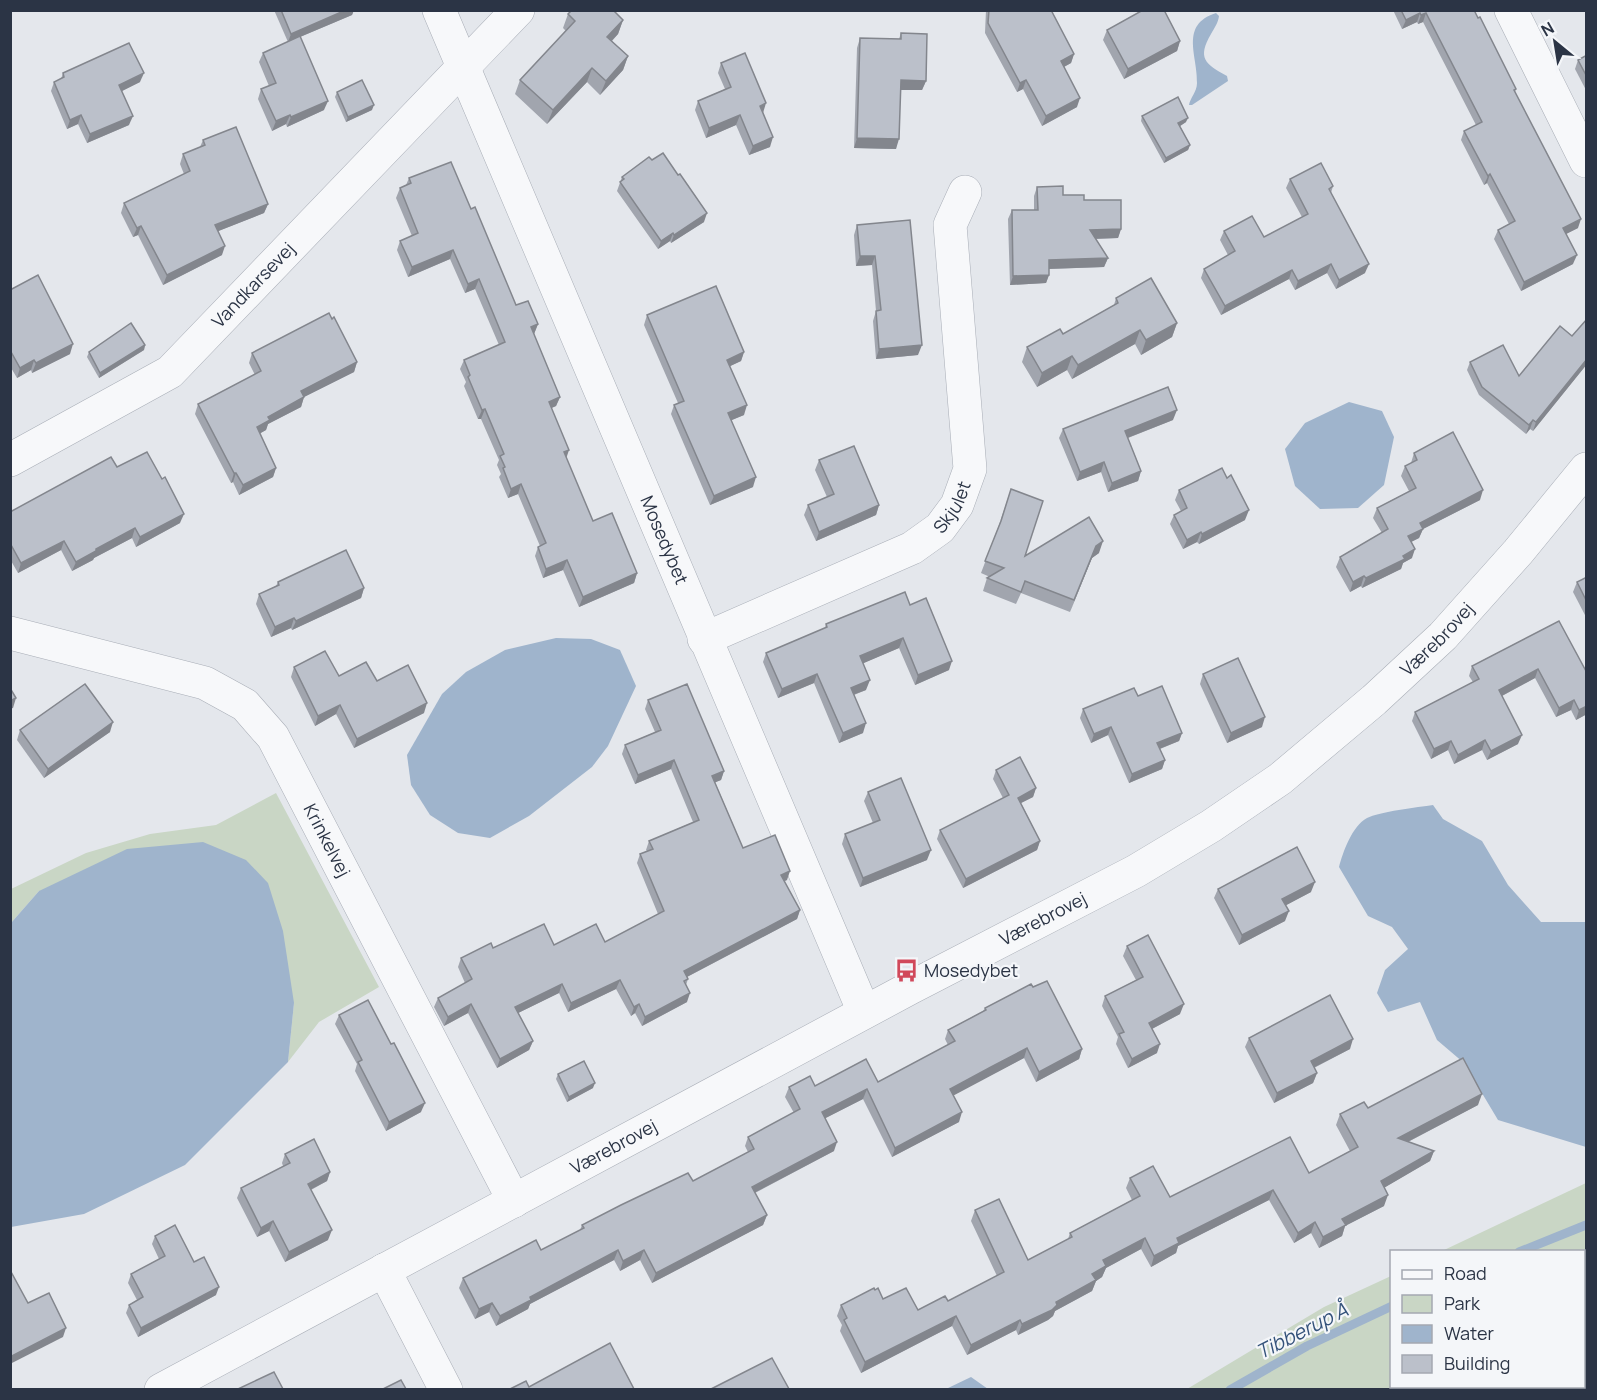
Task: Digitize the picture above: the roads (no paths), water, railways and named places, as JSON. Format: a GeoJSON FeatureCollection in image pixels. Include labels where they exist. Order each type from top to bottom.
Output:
{"type":"FeatureCollection","features":[{"type":"Feature","properties":{"kind":"street"},"geometry":{"type":"LineString","coordinates":[[439,10],[464,69]]}},
{"type":"Feature","properties":{"kind":"street","name":"Vandkarsevej"},"geometry":{"type":"LineString","coordinates":[[10,459],[170,372],[519,10]]}},
{"type":"Feature","properties":{"kind":"street"},"geometry":{"type":"LineString","coordinates":[[1511,10],[1587,161]]}},
{"type":"Feature","properties":{"kind":"street","name":"Mosedybet"},"geometry":{"type":"LineString","coordinates":[[464,69],[864,1012]]}},
{"type":"Feature","properties":{"kind":"street","name":"Skjulet"},"geometry":{"type":"LineString","coordinates":[[704,639],[912,549],[940,528],[957,505],[970,468],[950,225],[965,192]]}},
{"type":"Feature","properties":{"kind":"street","name":"Værebrovej"},"geometry":{"type":"LineString","coordinates":[[161,1389],[864,1012],[1136,871],[1211,826],[1280,779],[1374,700],[1443,636],[1518,552],[1587,469]]}},
{"type":"Feature","properties":{"kind":"street","name":"Krinkelvej"},"geometry":{"type":"LineString","coordinates":[[10,633],[205,683],[245,705],[273,737],[514,1201]]}},
{"type":"Feature","properties":{"kind":"street"},"geometry":{"type":"LineString","coordinates":[[384,1270],[446,1389]]}},
{"type":"Feature","properties":{"kind":"water"},"geometry":{"type":"Polygon","coordinates":[[[1216,13],[1219,16],[1218,21],[1204,49],[1204,55],[1213,68],[1227,76],[1228,81],[1189,105],[1197,83],[1194,33],[1205,18],[1216,13]]]}},
{"type":"Feature","properties":{"kind":"water"},"geometry":{"type":"Polygon","coordinates":[[[1349,402],[1382,411],[1394,437],[1384,485],[1358,508],[1320,509],[1295,486],[1285,449],[1305,423],[1349,402]]]}},
{"type":"Feature","properties":{"kind":"water"},"geometry":{"type":"Polygon","coordinates":[[[556,638],[591,639],[620,650],[636,686],[608,746],[592,767],[529,816],[490,838],[458,833],[430,815],[411,785],[407,755],[442,694],[466,672],[505,650],[556,638]]]}},
{"type":"Feature","properties":{"kind":"water"},"geometry":{"type":"Polygon","coordinates":[[[1433,805],[1443,819],[1482,841],[1508,885],[1541,922],[1586,922],[1586,1147],[1498,1120],[1464,1063],[1437,1040],[1420,1002],[1388,1012],[1377,993],[1385,970],[1408,949],[1392,927],[1368,916],[1339,867],[1353,833],[1367,818],[1433,805]]]}},
{"type":"Feature","properties":{"kind":"water"},"geometry":{"type":"Polygon","coordinates":[[[203,842],[246,860],[268,883],[283,931],[294,1003],[288,1062],[185,1165],[84,1214],[11,1227],[11,923],[39,891],[127,849],[203,842]]]}},
{"type":"Feature","properties":{"kind":"water"},"geometry":{"type":"Polygon","coordinates":[[[971,1377],[988,1389],[946,1389],[971,1377]]]}},
{"type":"Feature","properties":{"kind":"waterway","name":"Tibberup Å"},"geometry":{"type":"LineString","coordinates":[[1524,1250],[1586,1225]]}},
{"type":"Feature","properties":{"kind":"waterway","name":"Tibberup Å"},"geometry":{"type":"LineString","coordinates":[[1230,1390],[1307,1346],[1390,1307]]}},
{"type":"Feature","properties":{"kind":"place","name":"Mosedybet"},"geometry":{"type":"Point","coordinates":[906,971]}}]}
